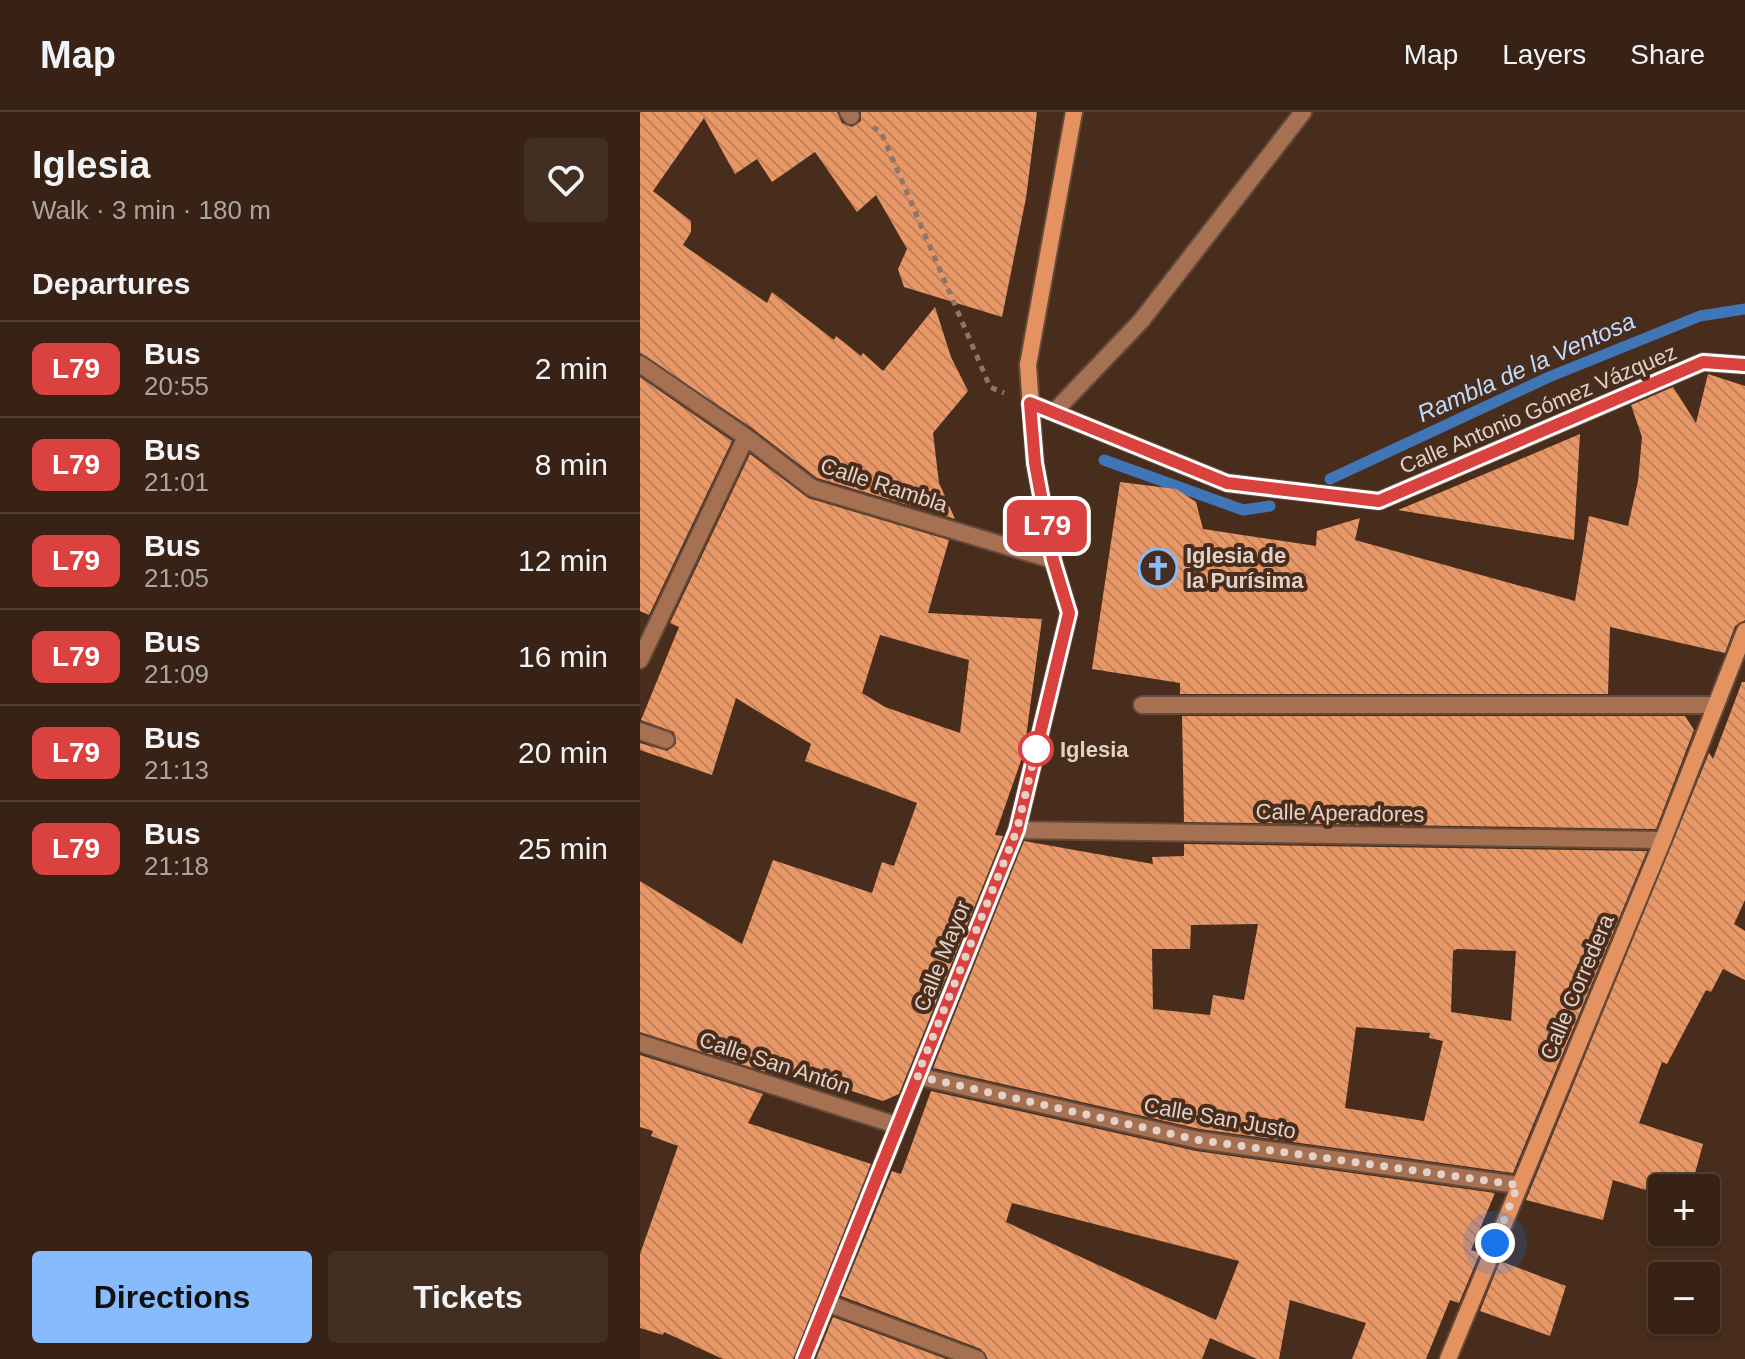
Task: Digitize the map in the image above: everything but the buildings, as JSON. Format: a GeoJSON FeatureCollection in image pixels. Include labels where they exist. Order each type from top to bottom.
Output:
{"type":"FeatureCollection","features":[{"type":"Feature","properties":{"kind":"street","name":"Calle Mayor"},"geometry":{"type":"LineString","coordinates":[[804,1359],[1017,830],[1069,613],[1053,560],[1035,463],[1028,365],[1074,112]]}},
{"type":"Feature","properties":{"kind":"street"},"geometry":{"type":"LineString","coordinates":[[1054,412],[1141,321],[1303,112]]}},
{"type":"Feature","properties":{"kind":"street","name":"Calle Antonio Gómez Vázquez"},"geometry":{"type":"LineString","coordinates":[[1030,403],[1227,483],[1379,501],[1703,362],[1745,365]]}},
{"type":"Feature","properties":{"kind":"street","name":"Calle Rambla"},"geometry":{"type":"LineString","coordinates":[[640,364],[746,437],[812,488],[1053,560]]}},
{"type":"Feature","properties":{"kind":"street"},"geometry":{"type":"LineString","coordinates":[[640,660],[746,437]]}},
{"type":"Feature","properties":{"kind":"street","name":"Calle Corredera"},"geometry":{"type":"LineString","coordinates":[[1448,1359],[1663,840],[1745,631]]}},
{"type":"Feature","properties":{"kind":"street"},"geometry":{"type":"LineString","coordinates":[[1142,705],[1715,705]]}},
{"type":"Feature","properties":{"kind":"street"},"geometry":{"type":"LineString","coordinates":[[640,731],[666,740]]}},
{"type":"Feature","properties":{"kind":"street","name":"Calle Aperadores"},"geometry":{"type":"LineString","coordinates":[[1017,830],[1663,840]]}},
{"type":"Feature","properties":{"kind":"street","name":"Calle San Antón"},"geometry":{"type":"LineString","coordinates":[[640,1043],[896,1125]]}},
{"type":"Feature","properties":{"kind":"street","name":"Calle San Justo"},"geometry":{"type":"LineString","coordinates":[[917,1076],[1198,1140],[1518,1185]]}},
{"type":"Feature","properties":{"kind":"street"},"geometry":{"type":"LineString","coordinates":[[827,1303],[977,1359]]}},
{"type":"Feature","properties":{"kind":"path"},"geometry":{"type":"LineString","coordinates":[[850,114],[881,132],[990,387],[1030,403]]}},
{"type":"Feature","properties":{"kind":"waterway","name":"Rambla de la Ventosa"},"geometry":{"type":"LineString","coordinates":[[1330,479],[1549,377],[1700,316],[1745,309]]}},
{"type":"Feature","properties":{"kind":"waterway","name":"Rambla de la Ventosa"},"geometry":{"type":"LineString","coordinates":[[1104,460],[1243,510],[1270,506]]}},
{"type":"Feature","properties":{"kind":"bus line","name":"L79"},"geometry":{"type":"LineString","coordinates":[[804,1359],[1017,830],[1069,613],[1053,560],[1035,463],[1030,403],[1227,483],[1379,501],[1703,362],[1745,365]]}},
{"type":"Feature","properties":{"kind":"place","name":"Iglesia de la Purísima"},"geometry":{"type":"Point","coordinates":[1158,568]}},
{"type":"Feature","properties":{"kind":"place","name":"Iglesia"},"geometry":{"type":"Point","coordinates":[1036,749]}},
{"type":"Feature","properties":{"kind":"route"},"geometry":{"type":"LineString","coordinates":[[1036,749],[1039,737],[1017,830],[917,1076],[1198,1140],[1518,1185],[1495,1243]]}}]}
